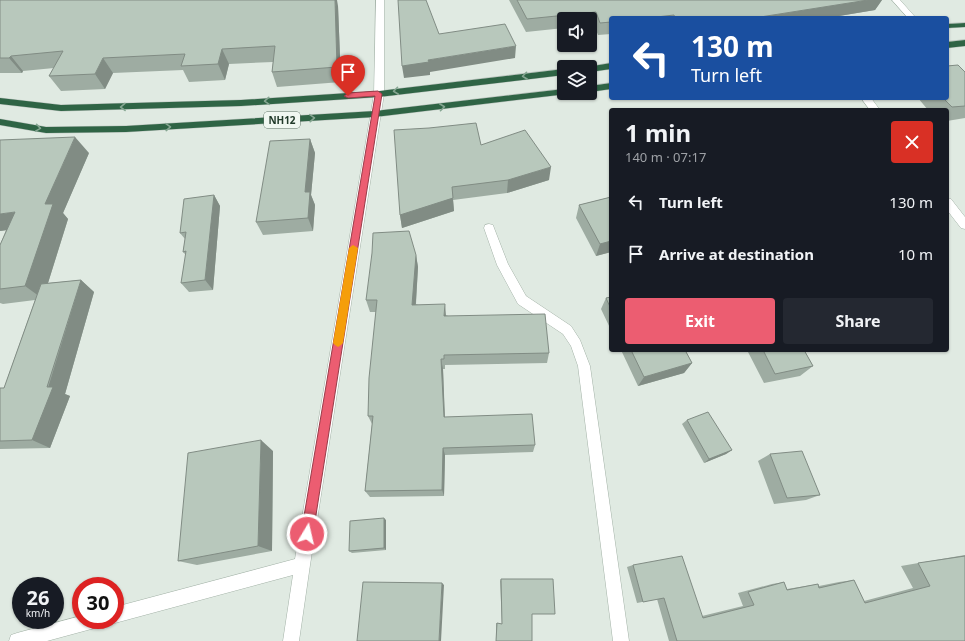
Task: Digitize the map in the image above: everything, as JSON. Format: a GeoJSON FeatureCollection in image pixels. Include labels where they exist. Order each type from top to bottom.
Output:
{"type":"FeatureCollection","features":[{"type":"Feature","properties":{"kind":"highway"},"geometry":{"type":"LineString","coordinates":[[949,26],[965,25]]}},
{"type":"Feature","properties":{"kind":"highway"},"geometry":{"type":"LineString","coordinates":[[949,45],[965,43]]}},
{"type":"Feature","properties":{"kind":"highway"},"geometry":{"type":"LineString","coordinates":[[597,68],[609,66]]}},
{"type":"Feature","properties":{"kind":"highway","name":"NH12"},"geometry":{"type":"LineString","coordinates":[[0,101],[61,108],[142,107],[241,103],[378,94],[557,73]]}},
{"type":"Feature","properties":{"kind":"highway"},"geometry":{"type":"LineString","coordinates":[[597,88],[609,86]]}},
{"type":"Feature","properties":{"kind":"highway","name":"NH12"},"geometry":{"type":"LineString","coordinates":[[0,122],[46,130],[126,129],[375,114],[557,93]]}},
{"type":"Feature","properties":{"kind":"street"},"geometry":{"type":"LineString","coordinates":[[292,641],[302,565],[378,94],[380,0]]}},
{"type":"Feature","properties":{"kind":"street"},"geometry":{"type":"LineString","coordinates":[[896,0],[910,16]]}},
{"type":"Feature","properties":{"kind":"street"},"geometry":{"type":"LineString","coordinates":[[949,205],[965,225]]}},
{"type":"Feature","properties":{"kind":"street"},"geometry":{"type":"LineString","coordinates":[[489,228],[503,265],[522,300],[567,330],[576,344],[584,366],[621,641]]}},
{"type":"Feature","properties":{"kind":"street"},"geometry":{"type":"LineString","coordinates":[[124,613],[302,565]]}},
{"type":"Feature","properties":{"kind":"street"},"geometry":{"type":"LineString","coordinates":[[17,641],[72,626]]}},
{"type":"Feature","properties":{"kind":"building"},"geometry":{"type":"Polygon","coordinates":[[[0,0],[335,0],[337,67],[272,72],[275,46],[222,49],[218,64],[181,66],[185,54],[103,58],[95,74],[49,76],[63,51],[0,58],[0,0]]]}},
{"type":"Feature","properties":{"kind":"building"},"geometry":{"type":"Polygon","coordinates":[[[398,0],[426,0],[439,34],[505,24],[516,46],[428,60],[429,62],[402,66],[398,0]]]}},
{"type":"Feature","properties":{"kind":"building"},"geometry":{"type":"Polygon","coordinates":[[[517,0],[868,0],[767,16],[609,16],[609,22],[600,23],[597,12],[557,12],[557,16],[527,19],[517,0]]]}},
{"type":"Feature","properties":{"kind":"building"},"geometry":{"type":"Polygon","coordinates":[[[958,65],[965,72],[965,106],[952,107],[945,100],[949,100],[949,66],[958,65]]]}},
{"type":"Feature","properties":{"kind":"building"},"geometry":{"type":"Polygon","coordinates":[[[476,123],[481,145],[525,130],[551,167],[508,180],[452,187],[453,198],[400,215],[394,130],[476,123]]]}},
{"type":"Feature","properties":{"kind":"building"},"geometry":{"type":"Polygon","coordinates":[[[75,137],[45,204],[53,204],[25,286],[0,289],[0,245],[15,212],[0,214],[0,140],[75,137]]]}},
{"type":"Feature","properties":{"kind":"building"},"geometry":{"type":"Polygon","coordinates":[[[310,139],[305,192],[310,192],[308,218],[256,222],[270,141],[310,139]]]}},
{"type":"Feature","properties":{"kind":"building"},"geometry":{"type":"Polygon","coordinates":[[[214,195],[205,280],[181,283],[186,251],[183,252],[186,232],[180,233],[184,199],[214,195]]]}},
{"type":"Feature","properties":{"kind":"building"},"geometry":{"type":"Polygon","coordinates":[[[609,198],[609,242],[600,244],[579,205],[609,198]]]}},
{"type":"Feature","properties":{"kind":"building"},"geometry":{"type":"Polygon","coordinates":[[[409,231],[416,255],[412,305],[445,304],[444,316],[545,314],[549,353],[444,355],[444,359],[441,359],[444,417],[532,414],[535,445],[443,448],[442,490],[365,491],[373,416],[368,416],[369,378],[377,300],[366,300],[373,233],[409,231]]]}},
{"type":"Feature","properties":{"kind":"building"},"geometry":{"type":"Polygon","coordinates":[[[81,280],[47,387],[53,387],[32,440],[0,441],[0,388],[4,388],[41,284],[81,280]]]}},
{"type":"Feature","properties":{"kind":"building"},"geometry":{"type":"Polygon","coordinates":[[[609,297],[609,305],[606,298],[609,297]]]}},
{"type":"Feature","properties":{"kind":"building"},"geometry":{"type":"Polygon","coordinates":[[[632,352],[686,352],[692,363],[644,377],[632,352]]]}},
{"type":"Feature","properties":{"kind":"building"},"geometry":{"type":"Polygon","coordinates":[[[764,352],[805,352],[813,366],[775,374],[764,352]]]}},
{"type":"Feature","properties":{"kind":"building"},"geometry":{"type":"Polygon","coordinates":[[[708,412],[732,450],[709,459],[687,420],[708,412]]]}},
{"type":"Feature","properties":{"kind":"building"},"geometry":{"type":"Polygon","coordinates":[[[261,440],[258,546],[178,561],[188,453],[261,440]]]}},
{"type":"Feature","properties":{"kind":"building"},"geometry":{"type":"Polygon","coordinates":[[[802,451],[820,495],[787,498],[770,454],[802,451]]]}},
{"type":"Feature","properties":{"kind":"building"},"geometry":{"type":"Polygon","coordinates":[[[384,518],[384,548],[349,551],[350,521],[384,518]]]}},
{"type":"Feature","properties":{"kind":"building"},"geometry":{"type":"Polygon","coordinates":[[[682,556],[703,618],[754,605],[748,592],[784,582],[787,590],[818,584],[819,588],[854,580],[865,603],[930,586],[918,563],[965,556],[965,641],[677,641],[664,598],[643,602],[633,565],[682,556]]]}},
{"type":"Feature","properties":{"kind":"building"},"geometry":{"type":"Polygon","coordinates":[[[501,579],[553,579],[555,614],[532,614],[532,641],[496,641],[497,623],[502,624],[501,579]]]}},
{"type":"Feature","properties":{"kind":"building"},"geometry":{"type":"Polygon","coordinates":[[[363,582],[442,583],[439,641],[357,641],[363,582]]]}},
{"type":"Feature","properties":{"kind":"slow traffic"},"geometry":{"type":"LineString","coordinates":[[338,343],[353,248]]}},
{"type":"Feature","properties":{"kind":"route"},"geometry":{"type":"LineString","coordinates":[[307,534],[378,94],[348,96]]}}]}
